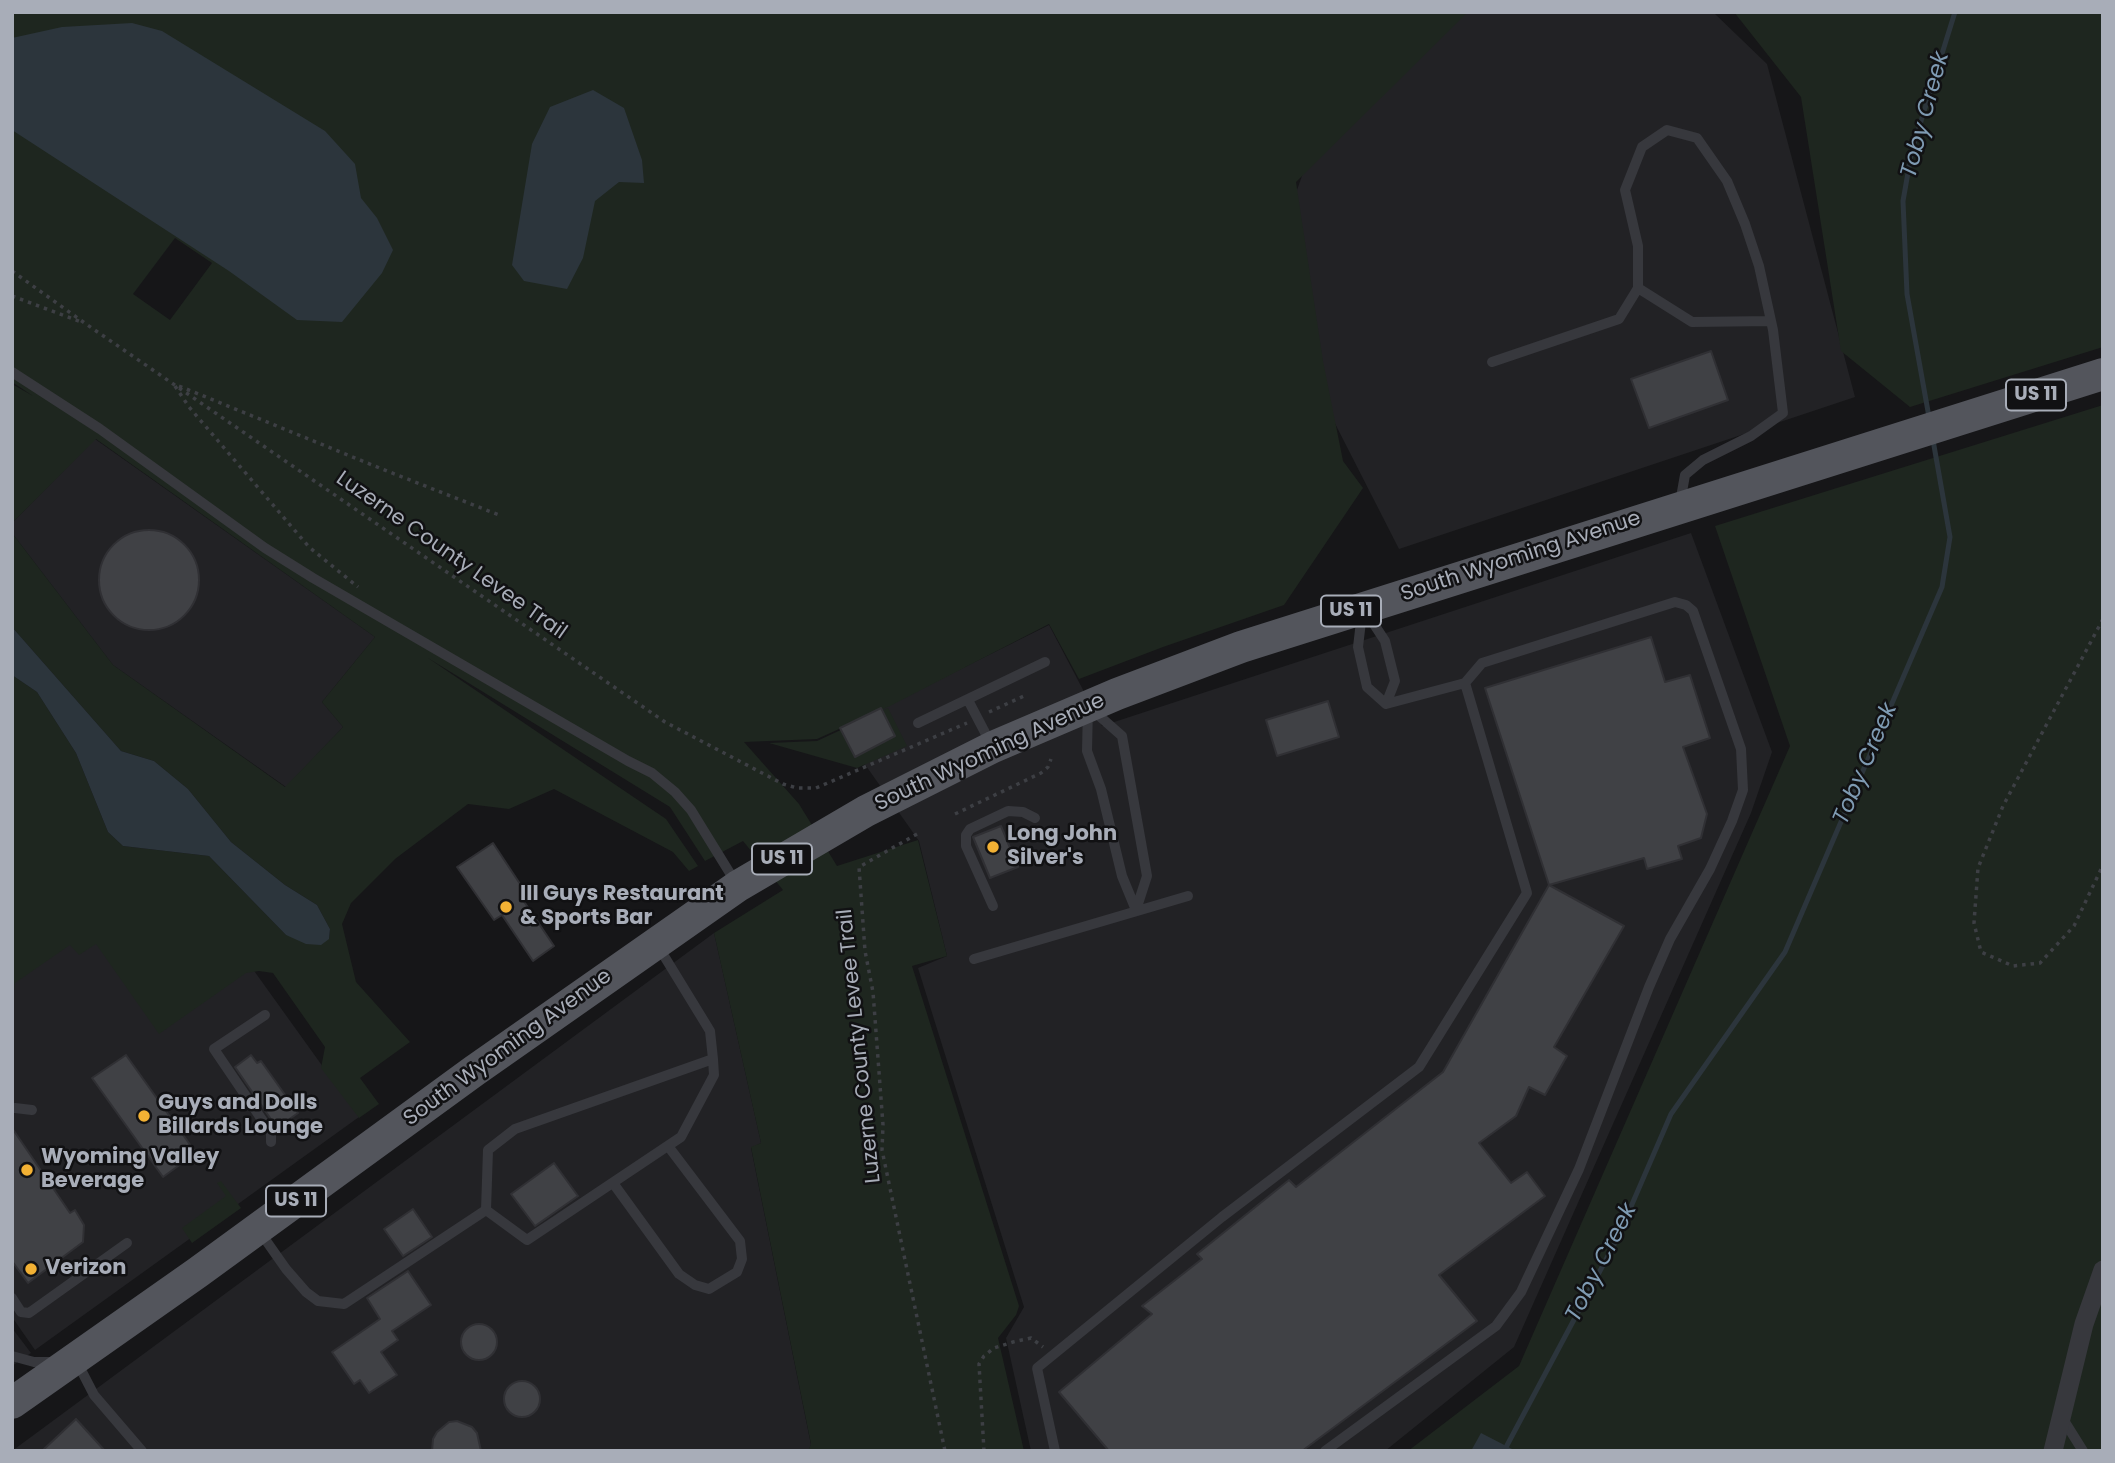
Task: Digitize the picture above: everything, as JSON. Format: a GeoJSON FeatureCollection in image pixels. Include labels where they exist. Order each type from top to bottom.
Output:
{"type":"FeatureCollection","features":[{"type":"Feature","properties":{"kind":"main road","name":"South Wyoming Avenue"},"geometry":{"type":"LineString","coordinates":[[12,1403],[258,1229],[474,1071],[738,886],[866,811],[993,747],[1088,706],[1230,651],[2103,374]]}},
{"type":"Feature","properties":{"kind":"street"},"geometry":{"type":"LineString","coordinates":[[2053,1451],[2084,1324],[2103,1270]]}},
{"type":"Feature","properties":{"kind":"lane"},"geometry":{"type":"LineString","coordinates":[[1492,362],[1619,319],[1638,288],[1638,246],[1625,190],[1642,147],[1667,130],[1697,138],[1727,181],[1759,266],[1771,321],[1783,413],[1751,436],[1703,460],[1685,474],[1679,507]]}},
{"type":"Feature","properties":{"kind":"lane"},"geometry":{"type":"LineString","coordinates":[[1638,288],[1692,321],[1771,321]]}},
{"type":"Feature","properties":{"kind":"lane"},"geometry":{"type":"LineString","coordinates":[[12,372],[100,429],[275,554],[652,773],[691,810],[738,886]]}},
{"type":"Feature","properties":{"kind":"lane"},"geometry":{"type":"LineString","coordinates":[[1325,1451],[1496,1326],[1521,1292],[1580,1169],[1670,939],[1710,869],[1743,790],[1741,749],[1693,611],[1686,605],[1675,602],[1482,663],[1465,683],[1386,704]]}},
{"type":"Feature","properties":{"kind":"lane"},"geometry":{"type":"LineString","coordinates":[[1363,607],[1385,641],[1390,658],[1395,681],[1386,704]]}},
{"type":"Feature","properties":{"kind":"lane"},"geometry":{"type":"LineString","coordinates":[[1363,607],[1358,647],[1367,687],[1386,704]]}},
{"type":"Feature","properties":{"kind":"lane"},"geometry":{"type":"LineString","coordinates":[[918,723],[1045,662]]}},
{"type":"Feature","properties":{"kind":"lane"},"geometry":{"type":"LineString","coordinates":[[1055,1451],[1037,1368],[1222,1217],[1419,1067],[1527,893],[1465,683]]}},
{"type":"Feature","properties":{"kind":"lane"},"geometry":{"type":"LineString","coordinates":[[968,699],[993,747]]}},
{"type":"Feature","properties":{"kind":"lane"},"geometry":{"type":"LineString","coordinates":[[1088,706],[1087,751],[1101,789],[1122,876],[1136,910]]}},
{"type":"Feature","properties":{"kind":"lane"},"geometry":{"type":"LineString","coordinates":[[1088,706],[1122,736],[1147,876],[1136,910]]}},
{"type":"Feature","properties":{"kind":"lane"},"geometry":{"type":"LineString","coordinates":[[993,906],[966,846],[966,835],[970,830],[1009,811],[1023,812],[1035,818]]}},
{"type":"Feature","properties":{"kind":"lane"},"geometry":{"type":"LineString","coordinates":[[974,959],[1188,896]]}},
{"type":"Feature","properties":{"kind":"lane"},"geometry":{"type":"LineString","coordinates":[[486,1210],[527,1240],[681,1137],[714,1075],[710,1031],[656,942]]}},
{"type":"Feature","properties":{"kind":"lane"},"geometry":{"type":"LineString","coordinates":[[265,1015],[214,1049],[271,1133],[271,1142]]}},
{"type":"Feature","properties":{"kind":"lane"},"geometry":{"type":"LineString","coordinates":[[486,1210],[488,1150],[516,1129],[713,1059]]}},
{"type":"Feature","properties":{"kind":"lane"},"geometry":{"type":"LineString","coordinates":[[13,1107],[32,1110]]}},
{"type":"Feature","properties":{"kind":"lane"},"geometry":{"type":"LineString","coordinates":[[612,1183],[679,1274],[695,1285],[709,1289],[737,1272],[742,1259],[740,1241],[668,1146]]}},
{"type":"Feature","properties":{"kind":"lane"},"geometry":{"type":"LineString","coordinates":[[258,1229],[306,1293],[318,1301],[344,1304],[486,1210]]}},
{"type":"Feature","properties":{"kind":"lane"},"geometry":{"type":"LineString","coordinates":[[12,1298],[21,1312],[29,1313],[127,1243]]}},
{"type":"Feature","properties":{"kind":"lane"},"geometry":{"type":"LineString","coordinates":[[12,1356],[51,1363],[75,1359],[94,1395],[142,1451]]}},
{"type":"Feature","properties":{"kind":"lane"},"geometry":{"type":"LineString","coordinates":[[2061,1416],[2083,1451]]}},
{"type":"Feature","properties":{"kind":"path","name":"Luzerne County Levee Trail"},"geometry":{"type":"LineString","coordinates":[[12,271],[665,722],[783,784],[797,788],[816,788],[970,721]]}},
{"type":"Feature","properties":{"kind":"path"},"geometry":{"type":"LineString","coordinates":[[12,296],[86,324]]}},
{"type":"Feature","properties":{"kind":"path"},"geometry":{"type":"LineString","coordinates":[[174,384],[499,515]]}},
{"type":"Feature","properties":{"kind":"path"},"geometry":{"type":"LineString","coordinates":[[174,384],[189,407],[309,547],[363,590]]}},
{"type":"Feature","properties":{"kind":"path"},"geometry":{"type":"LineString","coordinates":[[2103,619],[2003,806],[1978,868],[1974,923],[1981,952],[2013,966],[2040,963],[2074,926],[2103,865]]}},
{"type":"Feature","properties":{"kind":"path"},"geometry":{"type":"LineString","coordinates":[[981,716],[1024,696]]}},
{"type":"Feature","properties":{"kind":"path"},"geometry":{"type":"LineString","coordinates":[[955,814],[1041,773],[1048,767],[1051,759]]}},
{"type":"Feature","properties":{"kind":"path","name":"Luzerne County Levee Trail"},"geometry":{"type":"LineString","coordinates":[[917,834],[859,867],[865,951],[873,992],[883,1125],[882,1150],[945,1451]]}},
{"type":"Feature","properties":{"kind":"path"},"geometry":{"type":"LineString","coordinates":[[984,1451],[978,1378],[979,1364],[984,1356],[994,1348],[1031,1338],[1053,1355]]}},
{"type":"Feature","properties":{"kind":"shaded area"},"geometry":{"type":"Polygon","coordinates":[[[12,12],[1468,12],[1296,182],[1323,361],[1343,461],[1363,488],[1284,605],[1079,679],[1049,624],[890,706],[817,739],[744,742],[799,804],[837,866],[918,840],[947,956],[912,966],[1019,1306],[1016,1315],[998,1338],[1024,1451],[808,1451],[811,1444],[751,1147],[761,1143],[714,933],[783,890],[743,841],[705,861],[670,807],[428,658],[666,819],[698,866],[689,871],[673,852],[554,789],[509,809],[468,804],[395,859],[351,903],[342,924],[356,982],[410,1042],[360,1078],[379,1104],[359,1118],[321,1068],[325,1047],[273,973],[246,973],[159,1034],[96,944],[79,955],[70,945],[15,983],[12,1006],[12,675],[37,692],[76,753],[108,832],[123,846],[209,856],[286,935],[329,939],[330,929],[317,905],[285,885],[231,842],[188,789],[154,761],[121,751],[12,627],[12,533],[113,665],[285,787],[343,727],[322,702],[375,637],[96,439],[12,523],[12,384],[33,396],[12,382],[12,12]],[[175,238],[133,294],[170,320],[212,263],[175,238]]]}},
{"type":"Feature","properties":{"kind":"shaded area"},"geometry":{"type":"Polygon","coordinates":[[[1382,12],[1713,12],[1767,64],[1855,397],[1399,549],[1322,398],[1291,207],[1328,102],[1382,12]]]}},
{"type":"Feature","properties":{"kind":"shaded area"},"geometry":{"type":"Polygon","coordinates":[[[1734,12],[2103,12],[2103,347],[1910,407],[1841,351],[1801,97],[1734,12]]]}},
{"type":"Feature","properties":{"kind":"shaded area"},"geometry":{"type":"Polygon","coordinates":[[[132,23],[162,31],[325,131],[355,164],[361,198],[377,218],[393,250],[382,273],[342,322],[297,320],[229,271],[12,130],[12,38],[62,27],[132,23]]]}},
{"type":"Feature","properties":{"kind":"shaded area"},"geometry":{"type":"Polygon","coordinates":[[[593,90],[624,108],[642,160],[644,183],[619,182],[595,201],[583,258],[567,289],[524,281],[512,265],[532,144],[550,107],[593,90]]]}},
{"type":"Feature","properties":{"kind":"shaded area"},"geometry":{"type":"Polygon","coordinates":[[[2103,405],[2103,1451],[1408,1451],[1519,1366],[1790,746],[1715,526],[2103,405]]]}},
{"type":"Feature","properties":{"kind":"shaded area"},"geometry":{"type":"Polygon","coordinates":[[[95,439],[375,637],[322,702],[343,727],[286,787],[113,665],[12,533],[12,523],[95,439]]]}},
{"type":"Feature","properties":{"kind":"shaded area"},"geometry":{"type":"Polygon","coordinates":[[[1691,533],[1772,752],[1751,813],[1514,1347],[1385,1451],[1031,1451],[1006,1338],[1024,1307],[918,968],[947,956],[919,841],[840,729],[1049,625],[1102,726],[1691,533]]]}},
{"type":"Feature","properties":{"kind":"shaded area"},"geometry":{"type":"Polygon","coordinates":[[[12,627],[121,751],[154,761],[188,789],[231,842],[285,885],[317,905],[330,929],[329,939],[321,945],[306,944],[286,935],[209,856],[123,846],[108,832],[76,753],[37,692],[12,675],[12,627]]]}},
{"type":"Feature","properties":{"kind":"shaded area"},"geometry":{"type":"Polygon","coordinates":[[[888,708],[907,746],[857,768],[769,743],[817,741],[888,708]]]}},
{"type":"Feature","properties":{"kind":"shaded area"},"geometry":{"type":"Polygon","coordinates":[[[93,896],[242,954],[359,1117],[35,1350],[12,1317],[12,953],[93,896]]]}},
{"type":"Feature","properties":{"kind":"shaded area"},"geometry":{"type":"Polygon","coordinates":[[[714,933],[761,1143],[751,1148],[811,1445],[808,1451],[12,1451],[714,933]]]}},
{"type":"Feature","properties":{"kind":"shaded area"},"geometry":{"type":"Polygon","coordinates":[[[221,1181],[241,1208],[192,1243],[182,1228],[226,1196],[217,1183],[221,1181]]]}},
{"type":"Feature","properties":{"kind":"shaded area"},"geometry":{"type":"Polygon","coordinates":[[[12,1328],[31,1353],[12,1366],[12,1328]]]}},
{"type":"Feature","properties":{"kind":"shaded area"},"geometry":{"type":"Polygon","coordinates":[[[1481,1433],[1516,1451],[1471,1451],[1481,1433]]]}},
{"type":"Feature","properties":{"kind":"building"},"geometry":{"type":"Polygon","coordinates":[[[1711,351],[1728,400],[1649,428],[1631,379],[1711,351]]]}},
{"type":"Feature","properties":{"kind":"building"},"geometry":{"type":"Polygon","coordinates":[[[149,530],[177,538],[191,552],[199,580],[191,608],[177,622],[149,630],[121,622],[107,608],[99,580],[107,552],[121,538],[149,530]]]}},
{"type":"Feature","properties":{"kind":"building"},"geometry":{"type":"Polygon","coordinates":[[[1651,637],[1665,682],[1690,675],[1710,738],[1683,747],[1707,814],[1701,838],[1678,846],[1682,859],[1647,869],[1644,858],[1549,885],[1485,688],[1651,637]]]}},
{"type":"Feature","properties":{"kind":"building"},"geometry":{"type":"Polygon","coordinates":[[[1328,701],[1339,737],[1277,756],[1266,720],[1328,701]]]}},
{"type":"Feature","properties":{"kind":"building"},"geometry":{"type":"Polygon","coordinates":[[[881,708],[895,736],[855,757],[840,728],[881,708]]]}},
{"type":"Feature","properties":{"kind":"building","name":"Long John Silver's"},"geometry":{"type":"Polygon","coordinates":[[[1001,826],[1018,867],[990,878],[973,837],[1001,826]]]}},
{"type":"Feature","properties":{"kind":"building","name":"III Guys Restaurant & Sports Bar"},"geometry":{"type":"Polygon","coordinates":[[[493,843],[528,896],[523,900],[554,946],[533,961],[502,915],[494,920],[457,867],[493,843]]]}},
{"type":"Feature","properties":{"kind":"building"},"geometry":{"type":"Polygon","coordinates":[[[1549,885],[1624,926],[1554,1047],[1567,1056],[1545,1095],[1529,1087],[1516,1116],[1479,1143],[1511,1183],[1527,1172],[1545,1196],[1439,1275],[1477,1321],[1302,1451],[1109,1451],[1059,1392],[1152,1314],[1142,1306],[1202,1259],[1197,1254],[1289,1180],[1296,1187],[1443,1072],[1549,885]]]}},
{"type":"Feature","properties":{"kind":"building","name":"Guys and Dolls Billards Lounge"},"geometry":{"type":"Polygon","coordinates":[[[126,1055],[196,1153],[163,1177],[92,1078],[126,1055]]]}},
{"type":"Feature","properties":{"kind":"building"},"geometry":{"type":"Polygon","coordinates":[[[251,1055],[257,1063],[261,1061],[298,1113],[277,1128],[235,1067],[251,1055]]]}},
{"type":"Feature","properties":{"kind":"building","name":"Wyoming Valley Beverage"},"geometry":{"type":"Polygon","coordinates":[[[12,1128],[70,1213],[75,1210],[84,1225],[83,1242],[28,1283],[12,1261],[12,1128]]]}},
{"type":"Feature","properties":{"kind":"building"},"geometry":{"type":"Polygon","coordinates":[[[554,1163],[578,1196],[535,1226],[511,1194],[554,1163]]]}},
{"type":"Feature","properties":{"kind":"building"},"geometry":{"type":"Polygon","coordinates":[[[413,1209],[432,1237],[403,1256],[384,1229],[413,1209]]]}},
{"type":"Feature","properties":{"kind":"building"},"geometry":{"type":"Polygon","coordinates":[[[408,1271],[431,1305],[392,1331],[398,1340],[381,1352],[397,1375],[369,1393],[360,1380],[354,1384],[332,1352],[380,1319],[367,1298],[408,1271]]]}},
{"type":"Feature","properties":{"kind":"building"},"geometry":{"type":"Polygon","coordinates":[[[479,1324],[492,1329],[497,1342],[492,1355],[479,1360],[466,1355],[461,1342],[466,1329],[479,1324]]]}},
{"type":"Feature","properties":{"kind":"building"},"geometry":{"type":"Polygon","coordinates":[[[522,1381],[535,1386],[540,1399],[535,1412],[522,1417],[509,1412],[504,1399],[509,1386],[522,1381]]]}},
{"type":"Feature","properties":{"kind":"building"},"geometry":{"type":"Polygon","coordinates":[[[76,1419],[105,1451],[42,1451],[76,1419]]]}},
{"type":"Feature","properties":{"kind":"building"},"geometry":{"type":"Polygon","coordinates":[[[457,1421],[472,1427],[477,1433],[481,1451],[432,1451],[437,1432],[449,1422],[457,1421]]]}},
{"type":"Feature","properties":{"kind":"waterway","name":"Toby Creek"},"geometry":{"type":"LineString","coordinates":[[1929,417],[1907,294],[1903,201],[1912,150],[1955,12]]}},
{"type":"Feature","properties":{"kind":"waterway","name":"Toby Creek"},"geometry":{"type":"LineString","coordinates":[[1504,1451],[1617,1239],[1671,1114],[1785,952],[1942,587],[1950,537],[1933,440]]}},
{"type":"Feature","properties":{"kind":"place","name":"Long John Silver's"},"geometry":{"type":"Point","coordinates":[993,847]}},
{"type":"Feature","properties":{"kind":"place","name":"III Guys Restaurant & Sports Bar"},"geometry":{"type":"Point","coordinates":[506,907]}},
{"type":"Feature","properties":{"kind":"place","name":"Guys and Dolls Billards Lounge"},"geometry":{"type":"Point","coordinates":[144,1116]}},
{"type":"Feature","properties":{"kind":"place","name":"Wyoming Valley Beverage"},"geometry":{"type":"Point","coordinates":[27,1170]}},
{"type":"Feature","properties":{"kind":"place","name":"Verizon"},"geometry":{"type":"Point","coordinates":[31,1269]}}]}
